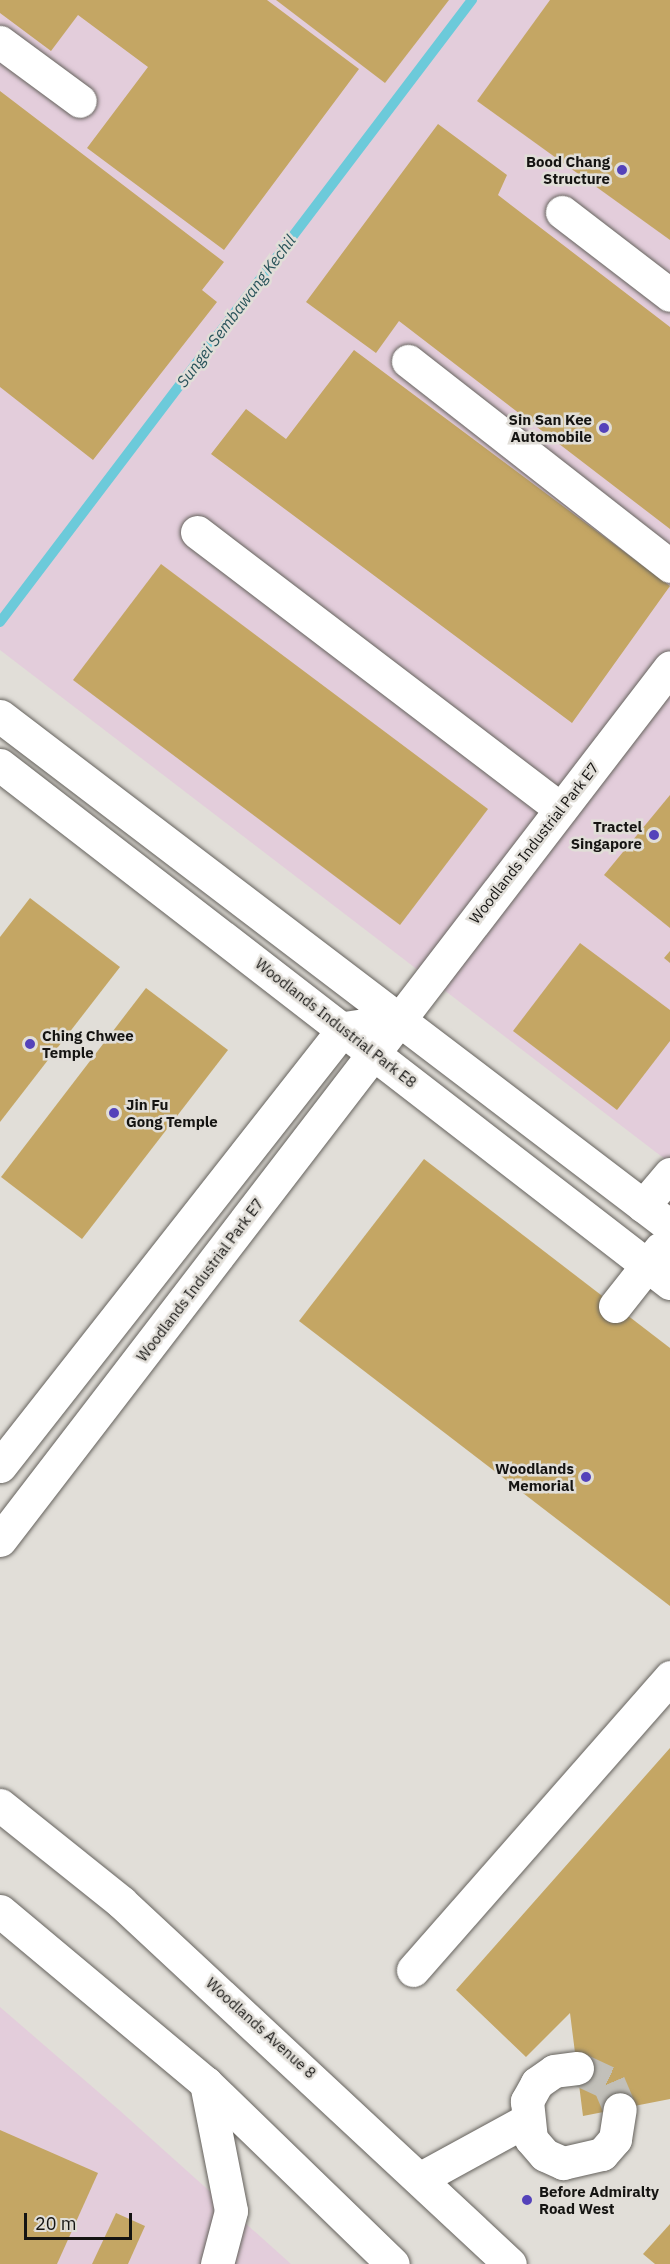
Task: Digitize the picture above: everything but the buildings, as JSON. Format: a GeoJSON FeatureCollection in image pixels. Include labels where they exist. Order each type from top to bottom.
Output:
{"type":"FeatureCollection","features":[{"type":"Feature","properties":{"kind":"street"},"geometry":{"type":"LineString","coordinates":[[0,42],[80,100]]}},
{"type":"Feature","properties":{"kind":"street"},"geometry":{"type":"LineString","coordinates":[[562,212],[670,295]]}},
{"type":"Feature","properties":{"kind":"street"},"geometry":{"type":"LineString","coordinates":[[408,361],[670,566]]}},
{"type":"Feature","properties":{"kind":"street"},"geometry":{"type":"LineString","coordinates":[[196,532],[561,809]]}},
{"type":"Feature","properties":{"kind":"street","name":"Woodlands Industrial Park E7"},"geometry":{"type":"LineString","coordinates":[[0,1540],[561,809],[666,680]]}},
{"type":"Feature","properties":{"kind":"street"},"geometry":{"type":"LineString","coordinates":[[0,716],[670,1226]]}},
{"type":"Feature","properties":{"kind":"street","name":"Woodlands Industrial Park E8"},"geometry":{"type":"LineString","coordinates":[[0,765],[344,1028],[658,1275]]}},
{"type":"Feature","properties":{"kind":"street"},"geometry":{"type":"LineString","coordinates":[[0,1466],[344,1028],[400,1021]]}},
{"type":"Feature","properties":{"kind":"street"},"geometry":{"type":"LineString","coordinates":[[643,1206],[670,1174]]}},
{"type":"Feature","properties":{"kind":"street"},"geometry":{"type":"LineString","coordinates":[[615,1306],[658,1275],[670,1236]]}},
{"type":"Feature","properties":{"kind":"street"},"geometry":{"type":"LineString","coordinates":[[413,1970],[670,1677]]}},
{"type":"Feature","properties":{"kind":"street","name":"Woodlands Avenue 8"},"geometry":{"type":"LineString","coordinates":[[0,1805],[122,1902],[421,2178],[510,2264]]}},
{"type":"Feature","properties":{"kind":"street"},"geometry":{"type":"LineString","coordinates":[[0,1911],[206,2083],[393,2264]]}},
{"type":"Feature","properties":{"kind":"street"},"geometry":{"type":"LineString","coordinates":[[421,2178],[525,2121],[537,2083],[554,2071],[577,2068]]}},
{"type":"Feature","properties":{"kind":"street"},"geometry":{"type":"LineString","coordinates":[[206,2083],[231,2211],[217,2264]]}},
{"type":"Feature","properties":{"kind":"street"},"geometry":{"type":"LineString","coordinates":[[525,2121],[545,2154],[563,2163],[583,2162],[615,2139],[620,2109]]}},
{"type":"Feature","properties":{"kind":"shaded area"},"geometry":{"type":"Polygon","coordinates":[[[0,0],[670,0],[670,1163],[0,650],[0,0]]]}},
{"type":"Feature","properties":{"kind":"shaded area"},"geometry":{"type":"Polygon","coordinates":[[[0,2007],[118,2109],[291,2264],[0,2264],[0,2007]]]}},
{"type":"Feature","properties":{"kind":"waterway","name":"Sungei Sembawang Kechil"},"geometry":{"type":"LineString","coordinates":[[0,622],[472,0]]}},
{"type":"Feature","properties":{"kind":"tunnel"},"geometry":{"type":"LineString","coordinates":[[577,2068],[609,2083],[620,2109]]}},
{"type":"Feature","properties":{"kind":"place","name":"Bood Chang Structure"},"geometry":{"type":"Point","coordinates":[622,170]}},
{"type":"Feature","properties":{"kind":"place","name":"Sin San Kee Automobile"},"geometry":{"type":"Point","coordinates":[604,428]}},
{"type":"Feature","properties":{"kind":"place","name":"Tractel Singapore"},"geometry":{"type":"Point","coordinates":[654,835]}},
{"type":"Feature","properties":{"kind":"place","name":"Ching Chwee Temple"},"geometry":{"type":"Point","coordinates":[30,1044]}},
{"type":"Feature","properties":{"kind":"place","name":"Jin Fu Gong Temple"},"geometry":{"type":"Point","coordinates":[114,1113]}},
{"type":"Feature","properties":{"kind":"place","name":"Woodlands Memorial"},"geometry":{"type":"Point","coordinates":[586,1477]}},
{"type":"Feature","properties":{"kind":"place","name":"Before Admiralty Road West"},"geometry":{"type":"Point","coordinates":[527,2200]}}]}
